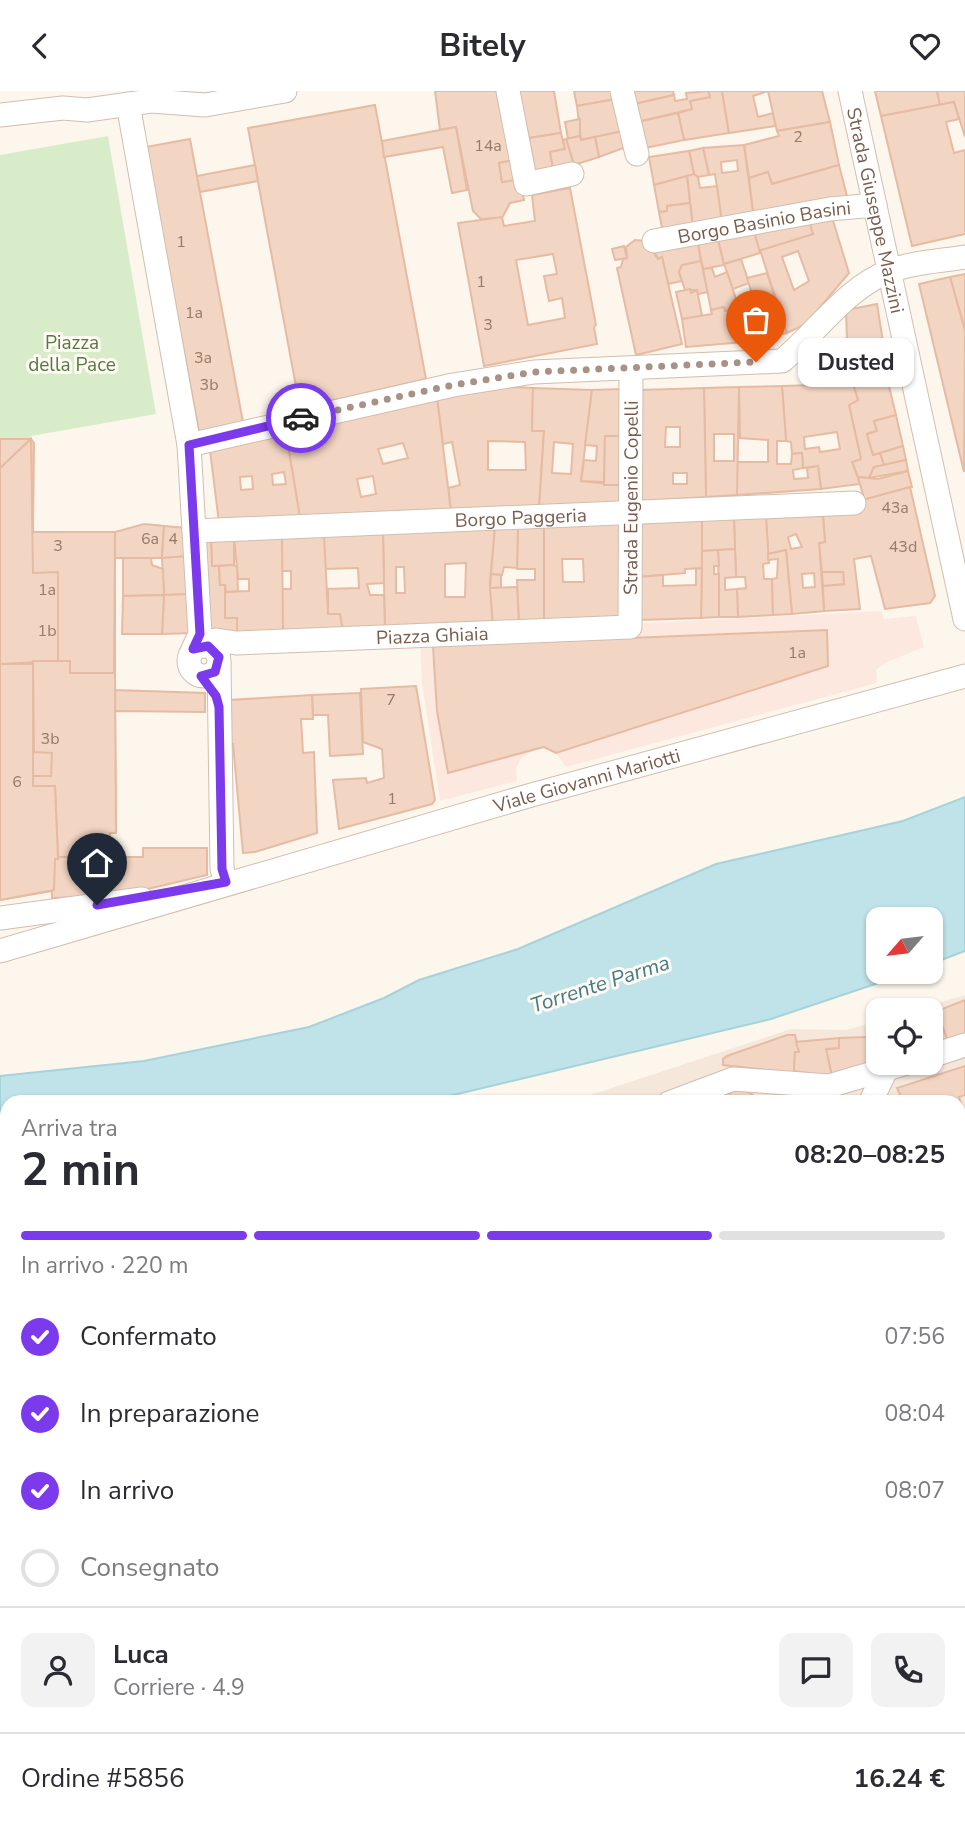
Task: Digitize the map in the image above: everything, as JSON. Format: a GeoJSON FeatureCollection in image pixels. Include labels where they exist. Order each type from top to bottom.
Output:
{"type":"FeatureCollection","features":[{"type":"Feature","properties":{"kind":"street"},"geometry":{"type":"LineString","coordinates":[[0,115],[64,108],[86,101],[128,104],[160,101],[205,105],[246,95],[285,91]]}},
{"type":"Feature","properties":{"kind":"street"},"geometry":{"type":"LineString","coordinates":[[509,91],[527,184],[572,174]]}},
{"type":"Feature","properties":{"kind":"street"},"geometry":{"type":"LineString","coordinates":[[622,91],[637,153]]}},
{"type":"Feature","properties":{"kind":"street","name":"Strada Giuseppe Mazzini"},"geometry":{"type":"LineString","coordinates":[[850,91],[965,619]]}},
{"type":"Feature","properties":{"kind":"street"},"geometry":{"type":"LineString","coordinates":[[128,104],[189,445],[200,637],[212,656],[217,699],[223,801],[222,869],[217,885]]}},
{"type":"Feature","properties":{"kind":"street","name":"Borgo Basinio Basini"},"geometry":{"type":"LineString","coordinates":[[654,241],[830,209],[875,205]]}},
{"type":"Feature","properties":{"kind":"street"},"geometry":{"type":"LineString","coordinates":[[189,445],[453,385],[534,372],[782,361],[810,338],[847,297],[890,271],[965,257]]}},
{"type":"Feature","properties":{"kind":"street","name":"Strada Eugenio Copelli"},"geometry":{"type":"LineString","coordinates":[[630,627],[628,515],[631,369]]}},
{"type":"Feature","properties":{"kind":"street","name":"Borgo Paggeria"},"geometry":{"type":"LineString","coordinates":[[194,531],[628,515],[850,503]]}},
{"type":"Feature","properties":{"kind":"street","name":"Piazza Ghiaia"},"geometry":{"type":"LineString","coordinates":[[212,656],[630,627]]}},
{"type":"Feature","properties":{"kind":"street","name":"Viale Giovanni Mariotti"},"geometry":{"type":"LineString","coordinates":[[0,951],[148,910],[217,885],[965,676]]}},
{"type":"Feature","properties":{"kind":"street","name":"Viale Giovanni Mariotti"},"geometry":{"type":"LineString","coordinates":[[0,918],[217,885]]}},
{"type":"Feature","properties":{"kind":"street"},"geometry":{"type":"LineString","coordinates":[[943,1052],[965,1045]]}},
{"type":"Feature","properties":{"kind":"street"},"geometry":{"type":"LineString","coordinates":[[690,1095],[733,1079],[764,1079],[820,1086],[866,1074]]}},
{"type":"Feature","properties":{"kind":"street"},"geometry":{"type":"LineString","coordinates":[[874,1095],[883,1075]]}},
{"type":"Feature","properties":{"kind":"shaded area"},"geometry":{"type":"Polygon","coordinates":[[[881,611],[884,619],[916,616],[924,647],[885,663],[876,670],[877,683],[566,767],[556,753],[544,747],[536,749],[521,758],[516,769],[517,781],[440,801],[422,683],[420,635],[881,611]]]}},
{"type":"Feature","properties":{"kind":"shaded area"},"geometry":{"type":"Polygon","coordinates":[[[965,995],[965,1095],[590,1095],[791,1029],[846,1030],[866,1024],[866,1075],[943,1075],[943,1002],[965,995]]]}},
{"type":"Feature","properties":{"kind":"green space","name":"Piazza della Pace"},"geometry":{"type":"Polygon","coordinates":[[[108,136],[156,414],[31,436],[30,439],[0,439],[0,155],[108,136]]]}},
{"type":"Feature","properties":{"kind":"water","name":"Torrente Parma"},"geometry":{"type":"Polygon","coordinates":[[[965,797],[965,951],[943,959],[943,907],[866,907],[866,984],[875,984],[771,1019],[453,1095],[0,1095],[0,1076],[144,1061],[309,1027],[384,998],[419,980],[518,949],[716,864],[903,821],[965,797]]]}},
{"type":"Feature","properties":{"kind":"building"},"geometry":{"type":"Polygon","coordinates":[[[435,91],[507,91],[524,179],[520,180],[524,200],[510,203],[502,218],[481,219],[473,211],[456,127],[440,130],[435,91]],[[518,159],[499,163],[502,182],[521,179],[518,159]]]}},
{"type":"Feature","properties":{"kind":"building"},"geometry":{"type":"Polygon","coordinates":[[[518,91],[554,91],[561,133],[529,138],[518,91]]]}},
{"type":"Feature","properties":{"kind":"building"},"geometry":{"type":"Polygon","coordinates":[[[574,91],[614,91],[616,99],[577,106],[574,91]]]}},
{"type":"Feature","properties":{"kind":"building"},"geometry":{"type":"Polygon","coordinates":[[[628,91],[673,91],[674,95],[630,105],[628,91]]]}},
{"type":"Feature","properties":{"kind":"building"},"geometry":{"type":"Polygon","coordinates":[[[708,91],[722,91],[729,133],[684,140],[678,113],[692,109],[690,101],[710,97],[708,91]]]}},
{"type":"Feature","properties":{"kind":"building"},"geometry":{"type":"Polygon","coordinates":[[[708,91],[710,97],[690,101],[692,109],[633,123],[630,105],[674,95],[675,101],[687,99],[686,93],[708,91]]]}},
{"type":"Feature","properties":{"kind":"building"},"geometry":{"type":"Polygon","coordinates":[[[722,91],[768,91],[753,96],[758,117],[773,113],[776,126],[729,133],[722,91]]]}},
{"type":"Feature","properties":{"kind":"building"},"geometry":{"type":"Polygon","coordinates":[[[768,91],[822,91],[830,122],[777,131],[768,91]]]}},
{"type":"Feature","properties":{"kind":"building"},"geometry":{"type":"Polygon","coordinates":[[[875,91],[937,91],[940,105],[881,116],[875,91]]]}},
{"type":"Feature","properties":{"kind":"building"},"geometry":{"type":"Polygon","coordinates":[[[937,91],[965,91],[965,137],[954,102],[940,105],[937,91]]]}},
{"type":"Feature","properties":{"kind":"building"},"geometry":{"type":"Polygon","coordinates":[[[616,99],[623,131],[581,140],[577,106],[616,99]]]}},
{"type":"Feature","properties":{"kind":"building"},"geometry":{"type":"Polygon","coordinates":[[[954,102],[959,119],[946,122],[954,153],[965,150],[965,234],[912,246],[881,116],[954,102]]]}},
{"type":"Feature","properties":{"kind":"building"},"geometry":{"type":"Polygon","coordinates":[[[375,105],[426,379],[300,408],[248,128],[375,105]]]}},
{"type":"Feature","properties":{"kind":"building"},"geometry":{"type":"Polygon","coordinates":[[[678,113],[684,140],[640,149],[633,123],[678,113]]]}},
{"type":"Feature","properties":{"kind":"building"},"geometry":{"type":"Polygon","coordinates":[[[580,119],[580,136],[568,139],[565,122],[580,119]]]}},
{"type":"Feature","properties":{"kind":"building"},"geometry":{"type":"Polygon","coordinates":[[[830,122],[839,165],[772,184],[768,172],[749,178],[744,145],[779,136],[777,131],[830,122]]]}},
{"type":"Feature","properties":{"kind":"building"},"geometry":{"type":"Polygon","coordinates":[[[456,127],[467,190],[452,193],[443,147],[384,157],[382,141],[456,127]]]}},
{"type":"Feature","properties":{"kind":"building"},"geometry":{"type":"Polygon","coordinates":[[[623,131],[626,147],[599,157],[595,137],[623,131]]]}},
{"type":"Feature","properties":{"kind":"building"},"geometry":{"type":"Polygon","coordinates":[[[561,133],[565,149],[550,152],[554,173],[536,178],[529,138],[561,133]]]}},
{"type":"Feature","properties":{"kind":"building"},"geometry":{"type":"Polygon","coordinates":[[[580,136],[581,140],[595,137],[599,157],[574,165],[566,139],[580,136]]]}},
{"type":"Feature","properties":{"kind":"building"},"geometry":{"type":"Polygon","coordinates":[[[190,139],[243,422],[199,432],[146,147],[190,139]]]}},
{"type":"Feature","properties":{"kind":"building"},"geometry":{"type":"Polygon","coordinates":[[[566,139],[574,165],[554,173],[550,152],[565,149],[563,140],[566,139]]]}},
{"type":"Feature","properties":{"kind":"building"},"geometry":{"type":"Polygon","coordinates":[[[744,145],[754,219],[722,223],[715,174],[709,175],[703,148],[744,145]],[[737,160],[721,162],[722,173],[738,171],[737,160]]]}},
{"type":"Feature","properties":{"kind":"building"},"geometry":{"type":"Polygon","coordinates":[[[703,148],[709,175],[698,177],[694,174],[689,151],[703,148]]]}},
{"type":"Feature","properties":{"kind":"building"},"geometry":{"type":"Polygon","coordinates":[[[689,151],[694,174],[654,185],[649,157],[689,151]]]}},
{"type":"Feature","properties":{"kind":"building"},"geometry":{"type":"Polygon","coordinates":[[[518,159],[521,179],[502,182],[499,163],[518,159]]]}},
{"type":"Feature","properties":{"kind":"building"},"geometry":{"type":"Polygon","coordinates":[[[255,165],[258,181],[200,192],[197,176],[255,165]]]}},
{"type":"Feature","properties":{"kind":"building"},"geometry":{"type":"Polygon","coordinates":[[[839,165],[849,204],[754,219],[749,178],[768,172],[772,184],[839,165]]]}},
{"type":"Feature","properties":{"kind":"building"},"geometry":{"type":"Polygon","coordinates":[[[694,174],[698,177],[700,188],[717,186],[722,223],[693,228],[687,176],[694,174]]]}},
{"type":"Feature","properties":{"kind":"building"},"geometry":{"type":"Polygon","coordinates":[[[687,176],[690,203],[667,206],[667,211],[659,212],[654,185],[687,176]]]}},
{"type":"Feature","properties":{"kind":"building"},"geometry":{"type":"Polygon","coordinates":[[[570,188],[596,325],[594,327],[597,344],[484,366],[458,223],[502,217],[504,226],[535,221],[532,195],[570,188]],[[553,254],[516,260],[528,325],[565,318],[562,298],[549,301],[544,276],[557,274],[553,254]]]}},
{"type":"Feature","properties":{"kind":"building"},"geometry":{"type":"Polygon","coordinates":[[[690,203],[693,228],[663,233],[659,212],[667,211],[667,206],[690,203]]]}},
{"type":"Feature","properties":{"kind":"building"},"geometry":{"type":"Polygon","coordinates":[[[830,211],[849,273],[806,324],[787,333],[760,250],[813,234],[807,216],[830,211]],[[798,251],[782,257],[794,290],[809,281],[798,251]]]}},
{"type":"Feature","properties":{"kind":"building"},"geometry":{"type":"Polygon","coordinates":[[[807,216],[813,234],[758,251],[753,228],[807,216]]]}},
{"type":"Feature","properties":{"kind":"building"},"geometry":{"type":"Polygon","coordinates":[[[753,228],[760,253],[724,264],[717,236],[753,228]]]}},
{"type":"Feature","properties":{"kind":"building"},"geometry":{"type":"Polygon","coordinates":[[[717,236],[724,265],[703,269],[697,239],[717,236]]]}},
{"type":"Feature","properties":{"kind":"building"},"geometry":{"type":"Polygon","coordinates":[[[697,239],[701,261],[682,265],[679,272],[682,281],[668,284],[662,257],[658,259],[654,251],[697,239]]]}},
{"type":"Feature","properties":{"kind":"building"},"geometry":{"type":"Polygon","coordinates":[[[635,240],[645,241],[658,259],[662,257],[682,344],[636,355],[617,268],[621,267],[623,259],[627,258],[626,247],[635,240]]]}},
{"type":"Feature","properties":{"kind":"building"},"geometry":{"type":"Polygon","coordinates":[[[624,246],[627,258],[615,260],[612,249],[624,246]]]}},
{"type":"Feature","properties":{"kind":"building"},"geometry":{"type":"Polygon","coordinates":[[[741,259],[749,283],[733,289],[724,264],[741,259]]]}},
{"type":"Feature","properties":{"kind":"building"},"geometry":{"type":"Polygon","coordinates":[[[701,261],[708,292],[698,294],[697,290],[685,290],[679,272],[682,265],[701,261]]]}},
{"type":"Feature","properties":{"kind":"building"},"geometry":{"type":"Polygon","coordinates":[[[712,268],[715,277],[727,272],[739,308],[711,310],[703,269],[712,268]]]}},
{"type":"Feature","properties":{"kind":"building"},"geometry":{"type":"Polygon","coordinates":[[[767,273],[775,298],[755,303],[747,278],[767,273]]]}},
{"type":"Feature","properties":{"kind":"building"},"geometry":{"type":"Polygon","coordinates":[[[965,274],[965,330],[950,277],[965,274]]]}},
{"type":"Feature","properties":{"kind":"building"},"geometry":{"type":"Polygon","coordinates":[[[950,277],[965,331],[964,472],[919,284],[950,277]]]}},
{"type":"Feature","properties":{"kind":"building"},"geometry":{"type":"Polygon","coordinates":[[[690,289],[691,293],[697,290],[702,316],[682,319],[676,292],[690,289]]]}},
{"type":"Feature","properties":{"kind":"building"},"geometry":{"type":"Polygon","coordinates":[[[775,298],[787,333],[744,342],[739,308],[775,298]]]}},
{"type":"Feature","properties":{"kind":"building"},"geometry":{"type":"Polygon","coordinates":[[[877,304],[887,367],[848,373],[846,310],[877,304]]]}},
{"type":"Feature","properties":{"kind":"building"},"geometry":{"type":"Polygon","coordinates":[[[724,307],[725,311],[739,308],[744,342],[686,347],[682,319],[712,314],[711,310],[724,307]]]}},
{"type":"Feature","properties":{"kind":"building"},"geometry":{"type":"Polygon","coordinates":[[[888,382],[896,415],[874,421],[877,431],[867,434],[873,455],[880,453],[884,465],[874,467],[869,478],[858,477],[852,462],[861,459],[849,405],[858,400],[853,384],[888,382]]]}},
{"type":"Feature","properties":{"kind":"building"},"geometry":{"type":"Polygon","coordinates":[[[853,384],[858,400],[849,405],[861,459],[852,462],[860,484],[821,489],[818,466],[803,468],[802,453],[792,454],[791,442],[786,441],[782,386],[853,384]],[[837,432],[804,437],[805,449],[819,447],[820,452],[840,449],[837,432]]]}},
{"type":"Feature","properties":{"kind":"building"},"geometry":{"type":"Polygon","coordinates":[[[782,386],[786,441],[777,441],[777,464],[791,464],[792,454],[802,453],[803,468],[793,470],[794,479],[808,478],[807,468],[818,466],[821,489],[737,495],[736,462],[768,462],[768,440],[740,438],[739,387],[782,386]]]}},
{"type":"Feature","properties":{"kind":"building"},"geometry":{"type":"Polygon","coordinates":[[[511,387],[533,388],[532,431],[544,431],[539,508],[451,511],[448,488],[460,485],[452,442],[443,444],[437,398],[511,387]],[[488,441],[488,470],[526,470],[525,442],[488,441]]]}},
{"type":"Feature","properties":{"kind":"building"},"geometry":{"type":"Polygon","coordinates":[[[739,387],[737,495],[706,497],[704,388],[739,387]],[[714,434],[714,461],[734,461],[734,434],[714,434]]]}},
{"type":"Feature","properties":{"kind":"building"},"geometry":{"type":"Polygon","coordinates":[[[533,388],[592,390],[581,481],[621,485],[621,506],[539,508],[544,431],[532,431],[533,388]],[[554,442],[552,473],[571,474],[573,444],[554,442]]]}},
{"type":"Feature","properties":{"kind":"building"},"geometry":{"type":"Polygon","coordinates":[[[704,388],[706,497],[641,501],[640,390],[704,388]],[[666,427],[665,447],[680,447],[680,427],[666,427]],[[673,473],[673,484],[687,484],[687,473],[673,473]]]}},
{"type":"Feature","properties":{"kind":"building"},"geometry":{"type":"Polygon","coordinates":[[[623,389],[621,436],[605,436],[604,482],[581,481],[584,460],[596,461],[597,446],[585,445],[592,390],[623,389]]]}},
{"type":"Feature","properties":{"kind":"building"},"geometry":{"type":"Polygon","coordinates":[[[437,398],[451,511],[300,519],[285,427],[437,398]],[[403,443],[378,449],[383,464],[408,458],[403,443]],[[373,476],[357,479],[361,497],[376,494],[373,476]]]}},
{"type":"Feature","properties":{"kind":"building"},"geometry":{"type":"Polygon","coordinates":[[[896,415],[903,446],[873,455],[867,434],[877,431],[874,421],[896,415]]]}},
{"type":"Feature","properties":{"kind":"building"},"geometry":{"type":"Polygon","coordinates":[[[285,428],[300,517],[219,523],[210,450],[285,428]],[[284,472],[272,474],[273,485],[286,484],[284,472]],[[252,476],[240,477],[241,490],[253,489],[252,476]]]}},
{"type":"Feature","properties":{"kind":"building"},"geometry":{"type":"Polygon","coordinates":[[[605,436],[621,436],[621,485],[604,485],[605,436]]]}},
{"type":"Feature","properties":{"kind":"building"},"geometry":{"type":"Polygon","coordinates":[[[0,439],[31,439],[34,443],[33,532],[115,532],[115,690],[205,693],[205,712],[115,711],[116,833],[110,833],[110,857],[143,857],[143,848],[207,848],[207,875],[118,896],[52,898],[52,891],[0,900],[0,870],[25,870],[24,826],[0,826],[0,439]]]}},
{"type":"Feature","properties":{"kind":"building"},"geometry":{"type":"Polygon","coordinates":[[[31,439],[33,532],[115,532],[114,674],[70,673],[70,661],[0,664],[0,468],[31,439]]]}},
{"type":"Feature","properties":{"kind":"building"},"geometry":{"type":"Polygon","coordinates":[[[31,439],[33,573],[58,572],[58,661],[0,664],[0,468],[31,439]]]}},
{"type":"Feature","properties":{"kind":"building"},"geometry":{"type":"Polygon","coordinates":[[[903,446],[906,460],[884,465],[880,453],[903,446]]]}},
{"type":"Feature","properties":{"kind":"building"},"geometry":{"type":"Polygon","coordinates":[[[906,460],[908,471],[869,478],[874,467],[906,460]]]}},
{"type":"Feature","properties":{"kind":"building"},"geometry":{"type":"Polygon","coordinates":[[[908,471],[912,487],[859,501],[859,496],[863,495],[858,477],[878,479],[908,471]]]}},
{"type":"Feature","properties":{"kind":"building"},"geometry":{"type":"Polygon","coordinates":[[[910,487],[935,596],[930,603],[885,609],[871,556],[854,559],[860,609],[824,611],[823,586],[844,584],[843,572],[822,572],[819,543],[825,542],[823,516],[859,512],[859,501],[910,487]]]}},
{"type":"Feature","properties":{"kind":"building"},"geometry":{"type":"Polygon","coordinates":[[[823,516],[825,542],[819,543],[824,611],[792,614],[786,550],[768,554],[766,517],[823,516]],[[796,534],[788,537],[791,549],[802,547],[796,534]],[[814,573],[802,574],[803,588],[815,587],[814,573]]]}},
{"type":"Feature","properties":{"kind":"building"},"geometry":{"type":"Polygon","coordinates":[[[766,517],[769,563],[763,564],[764,579],[772,579],[773,615],[738,617],[737,589],[746,588],[745,577],[736,577],[734,519],[766,517]]]}},
{"type":"Feature","properties":{"kind":"building"},"geometry":{"type":"Polygon","coordinates":[[[702,519],[702,568],[685,569],[685,573],[637,577],[638,524],[702,519]]]}},
{"type":"Feature","properties":{"kind":"building"},"geometry":{"type":"Polygon","coordinates":[[[702,519],[734,519],[735,549],[702,551],[702,519]]]}},
{"type":"Feature","properties":{"kind":"building"},"geometry":{"type":"Polygon","coordinates":[[[622,523],[623,618],[544,622],[544,527],[622,523]],[[562,559],[563,582],[584,582],[583,559],[562,559]]]}},
{"type":"Feature","properties":{"kind":"building"},"geometry":{"type":"Polygon","coordinates":[[[144,524],[164,526],[162,558],[115,558],[115,532],[144,524]]]}},
{"type":"Feature","properties":{"kind":"building"},"geometry":{"type":"Polygon","coordinates":[[[164,526],[187,528],[189,556],[162,558],[164,526]]]}},
{"type":"Feature","properties":{"kind":"building"},"geometry":{"type":"Polygon","coordinates":[[[544,527],[544,622],[519,624],[517,580],[535,580],[535,569],[517,569],[518,528],[544,527]]]}},
{"type":"Feature","properties":{"kind":"building"},"geometry":{"type":"Polygon","coordinates":[[[495,528],[490,582],[493,625],[385,630],[383,532],[495,528]],[[466,563],[445,564],[445,597],[465,597],[466,563]],[[396,567],[396,593],[405,593],[404,567],[396,567]]]}},
{"type":"Feature","properties":{"kind":"building"},"geometry":{"type":"Polygon","coordinates":[[[495,528],[518,528],[517,568],[504,567],[502,575],[491,574],[495,528]]]}},
{"type":"Feature","properties":{"kind":"building"},"geometry":{"type":"Polygon","coordinates":[[[383,532],[384,583],[367,584],[370,595],[384,595],[385,630],[343,632],[340,614],[328,614],[328,591],[324,589],[359,588],[358,568],[324,569],[324,535],[383,532]]]}},
{"type":"Feature","properties":{"kind":"building"},"geometry":{"type":"Polygon","coordinates":[[[324,535],[328,614],[340,614],[343,632],[283,635],[282,589],[291,589],[291,571],[282,571],[282,536],[324,535]]]}},
{"type":"Feature","properties":{"kind":"building"},"geometry":{"type":"Polygon","coordinates":[[[282,536],[283,633],[237,633],[237,618],[225,618],[224,592],[249,591],[249,579],[238,579],[234,537],[282,536]]]}},
{"type":"Feature","properties":{"kind":"building"},"geometry":{"type":"Polygon","coordinates":[[[234,537],[234,565],[212,566],[211,538],[234,537]]]}},
{"type":"Feature","properties":{"kind":"building"},"geometry":{"type":"Polygon","coordinates":[[[201,538],[211,538],[212,566],[219,566],[220,585],[225,585],[225,618],[237,618],[237,633],[207,633],[201,538]]]}},
{"type":"Feature","properties":{"kind":"building"},"geometry":{"type":"Polygon","coordinates":[[[735,549],[736,577],[725,578],[725,590],[737,589],[738,617],[719,617],[718,550],[735,549]]]}},
{"type":"Feature","properties":{"kind":"building"},"geometry":{"type":"Polygon","coordinates":[[[718,550],[719,566],[714,566],[714,574],[719,574],[719,617],[701,618],[702,551],[718,550]]]}},
{"type":"Feature","properties":{"kind":"building"},"geometry":{"type":"Polygon","coordinates":[[[786,550],[792,614],[773,615],[772,579],[777,578],[778,559],[768,560],[768,554],[786,550]]]}},
{"type":"Feature","properties":{"kind":"building"},"geometry":{"type":"Polygon","coordinates":[[[189,556],[191,594],[164,595],[162,558],[189,556]]]}},
{"type":"Feature","properties":{"kind":"building"},"geometry":{"type":"Polygon","coordinates":[[[123,558],[151,558],[152,565],[163,569],[164,595],[123,596],[123,558]]]}},
{"type":"Feature","properties":{"kind":"building"},"geometry":{"type":"Polygon","coordinates":[[[219,566],[237,567],[238,591],[226,592],[225,585],[220,585],[219,566]]]}},
{"type":"Feature","properties":{"kind":"building"},"geometry":{"type":"Polygon","coordinates":[[[702,568],[701,618],[639,620],[637,577],[663,575],[663,586],[696,585],[696,569],[702,568]]]}},
{"type":"Feature","properties":{"kind":"building"},"geometry":{"type":"Polygon","coordinates":[[[822,572],[843,572],[844,584],[823,586],[822,572]]]}},
{"type":"Feature","properties":{"kind":"building"},"geometry":{"type":"Polygon","coordinates":[[[491,574],[501,575],[501,588],[490,588],[491,574]]]}},
{"type":"Feature","properties":{"kind":"building"},"geometry":{"type":"Polygon","coordinates":[[[517,587],[519,624],[493,625],[490,588],[517,587]]]}},
{"type":"Feature","properties":{"kind":"building"},"geometry":{"type":"Polygon","coordinates":[[[191,594],[193,633],[162,634],[164,595],[191,594]]]}},
{"type":"Feature","properties":{"kind":"building"},"geometry":{"type":"Polygon","coordinates":[[[164,595],[162,634],[122,634],[123,596],[164,595]]]}},
{"type":"Feature","properties":{"kind":"building"},"geometry":{"type":"Polygon","coordinates":[[[827,630],[828,666],[556,753],[544,747],[448,773],[437,711],[433,646],[827,630]]]}},
{"type":"Feature","properties":{"kind":"building"},"geometry":{"type":"Polygon","coordinates":[[[33,661],[70,661],[70,673],[115,673],[116,833],[110,833],[110,857],[58,857],[55,786],[33,786],[33,776],[51,776],[52,753],[34,752],[33,661]]]}},
{"type":"Feature","properties":{"kind":"building"},"geometry":{"type":"Polygon","coordinates":[[[0,664],[33,664],[33,786],[55,786],[58,859],[55,859],[54,890],[0,900],[0,664]]]}},
{"type":"Feature","properties":{"kind":"building"},"geometry":{"type":"Polygon","coordinates":[[[416,686],[435,800],[432,804],[339,829],[333,780],[366,778],[367,783],[384,778],[382,749],[363,742],[361,689],[416,686]]]}},
{"type":"Feature","properties":{"kind":"building"},"geometry":{"type":"Polygon","coordinates":[[[360,693],[363,754],[330,756],[328,715],[313,715],[312,695],[360,693]]]}},
{"type":"Feature","properties":{"kind":"building"},"geometry":{"type":"Polygon","coordinates":[[[312,695],[313,719],[301,719],[303,753],[314,752],[317,833],[255,852],[243,853],[233,744],[230,744],[229,700],[312,695]]]}},
{"type":"Feature","properties":{"kind":"building"},"geometry":{"type":"Polygon","coordinates":[[[965,1000],[965,1037],[948,1042],[943,1028],[943,1009],[965,1000]]]}},
{"type":"Feature","properties":{"kind":"building"},"geometry":{"type":"Polygon","coordinates":[[[943,1028],[949,1044],[943,1046],[943,1028]]]}},
{"type":"Feature","properties":{"kind":"building"},"geometry":{"type":"Polygon","coordinates":[[[787,1035],[795,1035],[799,1052],[795,1052],[794,1073],[723,1065],[723,1059],[727,1056],[787,1035]]]}},
{"type":"Feature","properties":{"kind":"building"},"geometry":{"type":"Polygon","coordinates":[[[866,1037],[866,1068],[832,1077],[826,1049],[839,1048],[839,1038],[866,1037]]]}},
{"type":"Feature","properties":{"kind":"building"},"geometry":{"type":"Polygon","coordinates":[[[839,1038],[839,1048],[826,1049],[832,1077],[794,1071],[795,1052],[799,1052],[796,1042],[839,1038]]]}},
{"type":"Feature","properties":{"kind":"building"},"geometry":{"type":"Polygon","coordinates":[[[965,1066],[965,1095],[900,1095],[897,1088],[965,1066]]]}},
{"type":"Feature","properties":{"kind":"building"},"geometry":{"type":"Polygon","coordinates":[[[739,1087],[753,1095],[729,1095],[739,1087]]]}},
{"type":"Feature","properties":{"kind":"way so far"},"geometry":{"type":"LineString","coordinates":[[301,418],[453,385],[534,372],[756,362]]}},
{"type":"Feature","properties":{"kind":"place","name":"Dusted"},"geometry":{"type":"Point","coordinates":[756,362]}},
{"type":"Feature","properties":{"kind":"route"},"geometry":{"type":"LineString","coordinates":[[97,905],[207,888],[226,882],[222,869],[223,801],[219,707],[211,687],[201,676],[215,672],[219,657],[208,646],[193,649],[200,634],[189,445],[301,418]]}}]}
